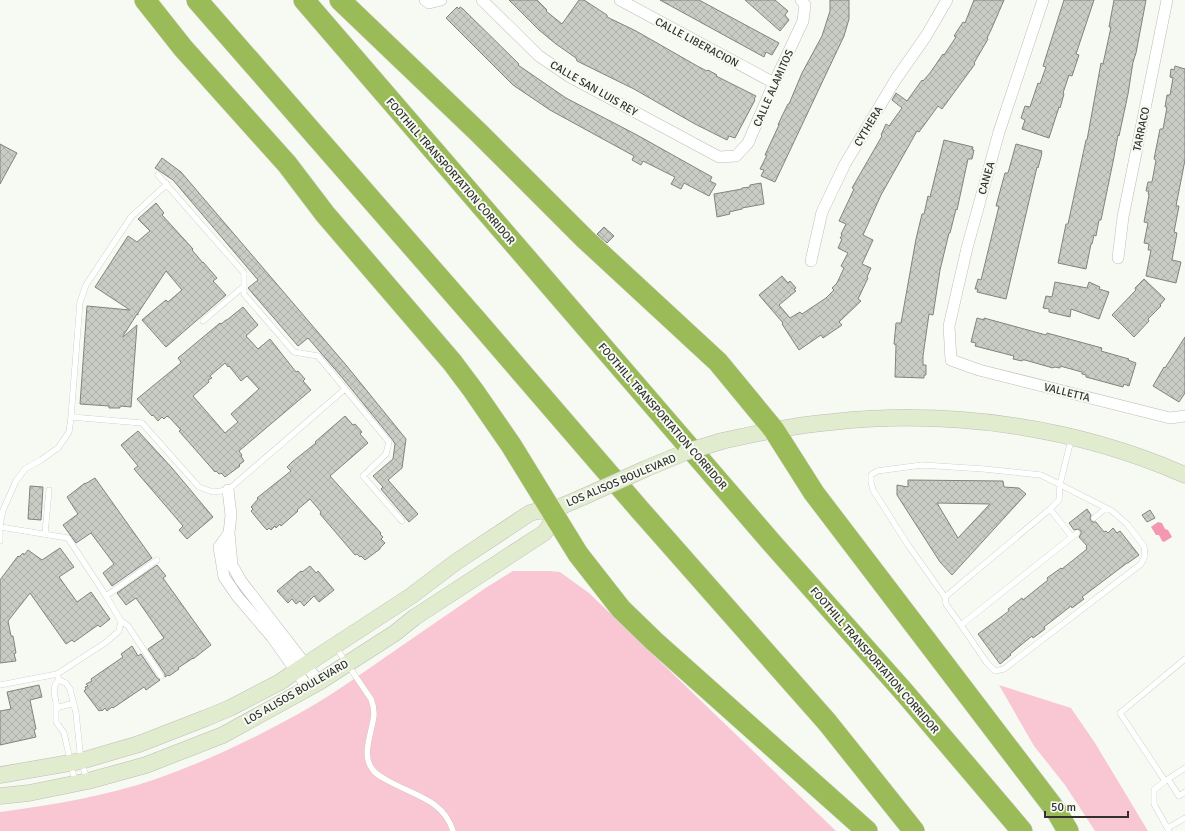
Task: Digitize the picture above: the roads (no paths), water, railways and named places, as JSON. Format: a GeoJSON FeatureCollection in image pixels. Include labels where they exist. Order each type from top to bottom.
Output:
{"type":"FeatureCollection","features":[{"type":"Feature","properties":{"kind":"highway"},"geometry":{"type":"LineString","coordinates":[[145,0],[183,48],[287,164],[325,214],[452,362],[511,445],[578,554],[621,609],[654,641],[867,831]]}},
{"type":"Feature","properties":{"kind":"highway"},"geometry":{"type":"LineString","coordinates":[[197,0],[640,510],[827,722],[914,831]]}},
{"type":"Feature","properties":{"kind":"highway","name":"FOOTHILL TRANSPORTATION CORRIDOR"},"geometry":{"type":"LineString","coordinates":[[304,0],[771,542],[904,692],[1022,831]]}},
{"type":"Feature","properties":{"kind":"highway"},"geometry":{"type":"LineString","coordinates":[[340,0],[585,239],[718,362],[774,430],[814,493],[1057,812],[1068,831]]}},
{"type":"Feature","properties":{"kind":"main road","name":"LOS ALISOS BOULEVARD"},"geometry":{"type":"LineString","coordinates":[[552,513],[562,506],[686,452],[722,441],[774,430],[847,420],[935,419],[998,424],[1034,429],[1117,449],[1147,459],[1185,475]]}},
{"type":"Feature","properties":{"kind":"main road","name":"LOS ALISOS BOULEVARD"},"geometry":{"type":"LineString","coordinates":[[0,775],[76,762],[139,744],[230,708],[264,690],[335,646],[411,596],[456,562],[530,513],[537,510],[544,510],[552,513]]}},
{"type":"Feature","properties":{"kind":"main road","name":"LOS ALISOS BOULEVARD"},"geometry":{"type":"LineString","coordinates":[[0,796],[29,793],[82,783],[146,765],[223,734],[314,685],[395,633],[415,617],[544,533],[552,522],[552,513]]}},
{"type":"Feature","properties":{"kind":"street"},"geometry":{"type":"LineString","coordinates":[[425,0],[429,3],[441,0]]}},
{"type":"Feature","properties":{"kind":"street","name":"CALLE SAN LUIS REY"},"geometry":{"type":"LineString","coordinates":[[482,0],[539,56],[570,77],[719,157]]}},
{"type":"Feature","properties":{"kind":"street","name":"CALLE LIBERACION"},"geometry":{"type":"LineString","coordinates":[[620,0],[774,83]]}},
{"type":"Feature","properties":{"kind":"street","name":"CALLE ALAMITOS"},"geometry":{"type":"LineString","coordinates":[[719,157],[736,156],[748,143],[803,21],[805,5],[801,0]]}},
{"type":"Feature","properties":{"kind":"street","name":"CYTHERA"},"geometry":{"type":"LineString","coordinates":[[811,261],[822,212],[845,164],[896,79],[926,36],[947,0]]}},
{"type":"Feature","properties":{"kind":"street","name":"CANEA"},"geometry":{"type":"LineString","coordinates":[[950,360],[949,326],[967,248],[999,132],[1043,0]]}},
{"type":"Feature","properties":{"kind":"street","name":"TARRACO"},"geometry":{"type":"LineString","coordinates":[[1118,258],[1123,218],[1167,0]]}},
{"type":"Feature","properties":{"kind":"street","name":"VALLETTA"},"geometry":{"type":"LineString","coordinates":[[950,360],[986,372],[1170,418],[1185,416]]}},
{"type":"Feature","properties":{"kind":"street"},"geometry":{"type":"LineString","coordinates":[[228,490],[231,515],[228,533],[232,566],[314,685]]}},
{"type":"Feature","properties":{"kind":"lane"},"geometry":{"type":"LineString","coordinates":[[158,175],[244,273],[244,294],[294,352],[318,356],[389,442],[386,454],[363,476],[402,521]]}},
{"type":"Feature","properties":{"kind":"lane"},"geometry":{"type":"LineString","coordinates":[[161,676],[128,626],[121,621],[68,538],[0,526],[3,510],[16,482],[25,469],[58,448],[69,432],[80,302],[86,285],[131,217],[167,184]]}},
{"type":"Feature","properties":{"kind":"lane"},"geometry":{"type":"LineString","coordinates":[[203,321],[244,286]]}},
{"type":"Feature","properties":{"kind":"lane"},"geometry":{"type":"LineString","coordinates":[[71,417],[142,423],[199,487],[213,492],[228,490],[345,389]]}},
{"type":"Feature","properties":{"kind":"lane"},"geometry":{"type":"LineString","coordinates":[[945,597],[1059,500],[1060,484],[1071,437]]}},
{"type":"Feature","properties":{"kind":"lane"},"geometry":{"type":"LineString","coordinates":[[922,465],[984,469],[1041,475],[1060,484],[1112,511],[1127,524],[1144,546],[1145,556],[1141,564],[1004,670],[995,671],[987,663],[946,604],[945,597],[908,545],[873,490],[871,476],[877,471],[922,465]]}},
{"type":"Feature","properties":{"kind":"lane"},"geometry":{"type":"LineString","coordinates":[[45,534],[49,490]]}},
{"type":"Feature","properties":{"kind":"lane"},"geometry":{"type":"LineString","coordinates":[[1094,518],[1106,508]]}},
{"type":"Feature","properties":{"kind":"lane"},"geometry":{"type":"LineString","coordinates":[[1050,509],[1072,537]]}},
{"type":"Feature","properties":{"kind":"lane"},"geometry":{"type":"LineString","coordinates":[[0,532],[0,541]]}},
{"type":"Feature","properties":{"kind":"lane"},"geometry":{"type":"LineString","coordinates":[[961,625],[1077,533]]}},
{"type":"Feature","properties":{"kind":"lane"},"geometry":{"type":"LineString","coordinates":[[106,596],[157,560]]}},
{"type":"Feature","properties":{"kind":"lane"},"geometry":{"type":"LineString","coordinates":[[0,685],[58,677],[119,631],[121,621]]}},
{"type":"Feature","properties":{"kind":"lane"},"geometry":{"type":"LineString","coordinates":[[335,646],[371,699],[374,707],[367,754],[372,770],[391,783],[427,799],[436,805],[449,819],[453,831]]}},
{"type":"Feature","properties":{"kind":"lane"},"geometry":{"type":"LineString","coordinates":[[1185,659],[1120,713],[1166,780],[1179,796],[1185,792]]}},
{"type":"Feature","properties":{"kind":"lane"},"geometry":{"type":"LineString","coordinates":[[58,677],[70,689],[74,704],[76,713],[76,762],[82,783]]}},
{"type":"Feature","properties":{"kind":"lane"},"geometry":{"type":"LineString","coordinates":[[58,677],[54,693],[56,702],[56,722],[64,733],[76,762],[82,783]]}},
{"type":"Feature","properties":{"kind":"lane"},"geometry":{"type":"LineString","coordinates":[[56,708],[74,704]]}},
{"type":"Feature","properties":{"kind":"lane"},"geometry":{"type":"LineString","coordinates":[[1185,768],[1166,780],[1154,790],[1154,804],[1169,830],[1185,818]]}}]}
